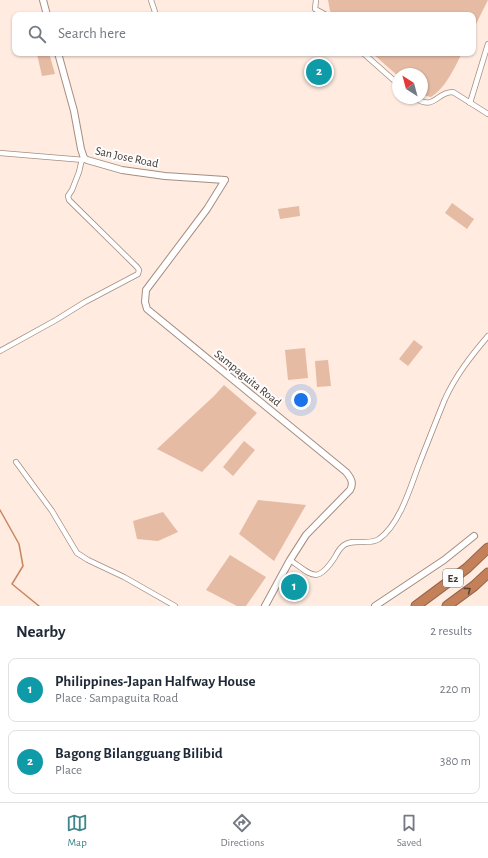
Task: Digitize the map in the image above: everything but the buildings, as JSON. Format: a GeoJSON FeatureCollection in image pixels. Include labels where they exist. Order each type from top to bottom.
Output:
{"type":"FeatureCollection","features":[{"type":"Feature","properties":{"kind":"highway","name":"E2"},"geometry":{"type":"LineString","coordinates":[[416,606],[467,568],[488,548]]}},
{"type":"Feature","properties":{"kind":"highway","name":"E2"},"geometry":{"type":"LineString","coordinates":[[447,606],[474,586],[488,573]]}},
{"type":"Feature","properties":{"kind":"street"},"geometry":{"type":"LineString","coordinates":[[43,0],[46,12]]}},
{"type":"Feature","properties":{"kind":"street"},"geometry":{"type":"LineString","coordinates":[[151,0],[155,12]]}},
{"type":"Feature","properties":{"kind":"street"},"geometry":{"type":"LineString","coordinates":[[316,0],[315,9],[320,12]]}},
{"type":"Feature","properties":{"kind":"street"},"geometry":{"type":"LineString","coordinates":[[470,103],[488,44]]}},
{"type":"Feature","properties":{"kind":"street","name":"San Jose Road"},"geometry":{"type":"LineString","coordinates":[[59,56],[74,110],[81,149],[85,160],[122,170],[165,176],[225,180]]}},
{"type":"Feature","properties":{"kind":"street"},"geometry":{"type":"LineString","coordinates":[[366,56],[392,79]]}},
{"type":"Feature","properties":{"kind":"street"},"geometry":{"type":"LineString","coordinates":[[428,103],[434,102],[448,92],[453,92],[488,114]]}},
{"type":"Feature","properties":{"kind":"street"},"geometry":{"type":"LineString","coordinates":[[0,153],[85,160],[68,196],[69,200],[139,270],[138,274],[85,302],[0,351]]}},
{"type":"Feature","properties":{"kind":"street","name":"Sampaguita Road"},"geometry":{"type":"LineString","coordinates":[[225,180],[207,209],[146,290],[145,305],[150,313],[349,475],[352,483],[350,490],[306,535],[290,560],[265,606]]}},
{"type":"Feature","properties":{"kind":"street"},"geometry":{"type":"LineString","coordinates":[[290,560],[317,576],[323,574],[343,546],[353,543],[373,542],[386,533],[397,517],[411,487],[445,399],[452,385],[460,371],[488,336]]}},
{"type":"Feature","properties":{"kind":"street"},"geometry":{"type":"LineString","coordinates":[[16,462],[52,511],[77,553],[88,560],[124,577],[175,606]]}},
{"type":"Feature","properties":{"kind":"street"},"geometry":{"type":"LineString","coordinates":[[375,606],[444,560],[474,536]]}},
{"type":"Feature","properties":{"kind":"shaded area"},"geometry":{"type":"Polygon","coordinates":[[[328,0],[488,0],[476,24],[476,12],[330,11],[328,0]]]}},
{"type":"Feature","properties":{"kind":"shaded area"},"geometry":{"type":"Polygon","coordinates":[[[37,56],[50,56],[55,74],[42,76],[37,56]]]}},
{"type":"Feature","properties":{"kind":"shaded area"},"geometry":{"type":"Polygon","coordinates":[[[375,56],[460,56],[445,83],[431,97],[428,96],[428,68],[392,68],[392,71],[375,56]]]}},
{"type":"Feature","properties":{"kind":"shaded area"},"geometry":{"type":"Polygon","coordinates":[[[452,203],[474,219],[467,229],[445,213],[452,203]]]}},
{"type":"Feature","properties":{"kind":"shaded area"},"geometry":{"type":"Polygon","coordinates":[[[299,206],[300,216],[280,219],[278,209],[299,206]]]}},
{"type":"Feature","properties":{"kind":"shaded area"},"geometry":{"type":"Polygon","coordinates":[[[414,340],[423,347],[408,366],[399,359],[414,340]]]}},
{"type":"Feature","properties":{"kind":"shaded area"},"geometry":{"type":"Polygon","coordinates":[[[305,348],[308,378],[288,380],[285,350],[305,348]]]}},
{"type":"Feature","properties":{"kind":"shaded area"},"geometry":{"type":"Polygon","coordinates":[[[328,360],[331,386],[317,387],[315,361],[328,360]]]}},
{"type":"Feature","properties":{"kind":"shaded area"},"geometry":{"type":"Polygon","coordinates":[[[224,385],[257,413],[202,472],[157,449],[214,396],[224,385]]]}},
{"type":"Feature","properties":{"kind":"shaded area"},"geometry":{"type":"Polygon","coordinates":[[[244,441],[255,450],[233,476],[223,467],[244,441]]]}},
{"type":"Feature","properties":{"kind":"shaded area"},"geometry":{"type":"Polygon","coordinates":[[[258,500],[306,505],[274,561],[239,534],[258,500]]]}},
{"type":"Feature","properties":{"kind":"shaded area"},"geometry":{"type":"Polygon","coordinates":[[[163,512],[178,532],[158,541],[137,539],[133,521],[163,512]]]}},
{"type":"Feature","properties":{"kind":"shaded area"},"geometry":{"type":"Polygon","coordinates":[[[230,555],[266,577],[246,606],[237,606],[206,590],[230,555]]]}},
{"type":"Feature","properties":{"kind":"waterway"},"geometry":{"type":"LineString","coordinates":[[0,510],[19,544],[23,566],[12,584],[39,606]]}},
{"type":"Feature","properties":{"kind":"place","name":"Bagong Bilangguang Bilibid"},"geometry":{"type":"Point","coordinates":[319,72]}},
{"type":"Feature","properties":{"kind":"place","name":"Philippines-Japan Halfway House"},"geometry":{"type":"Point","coordinates":[294,587]}}]}
